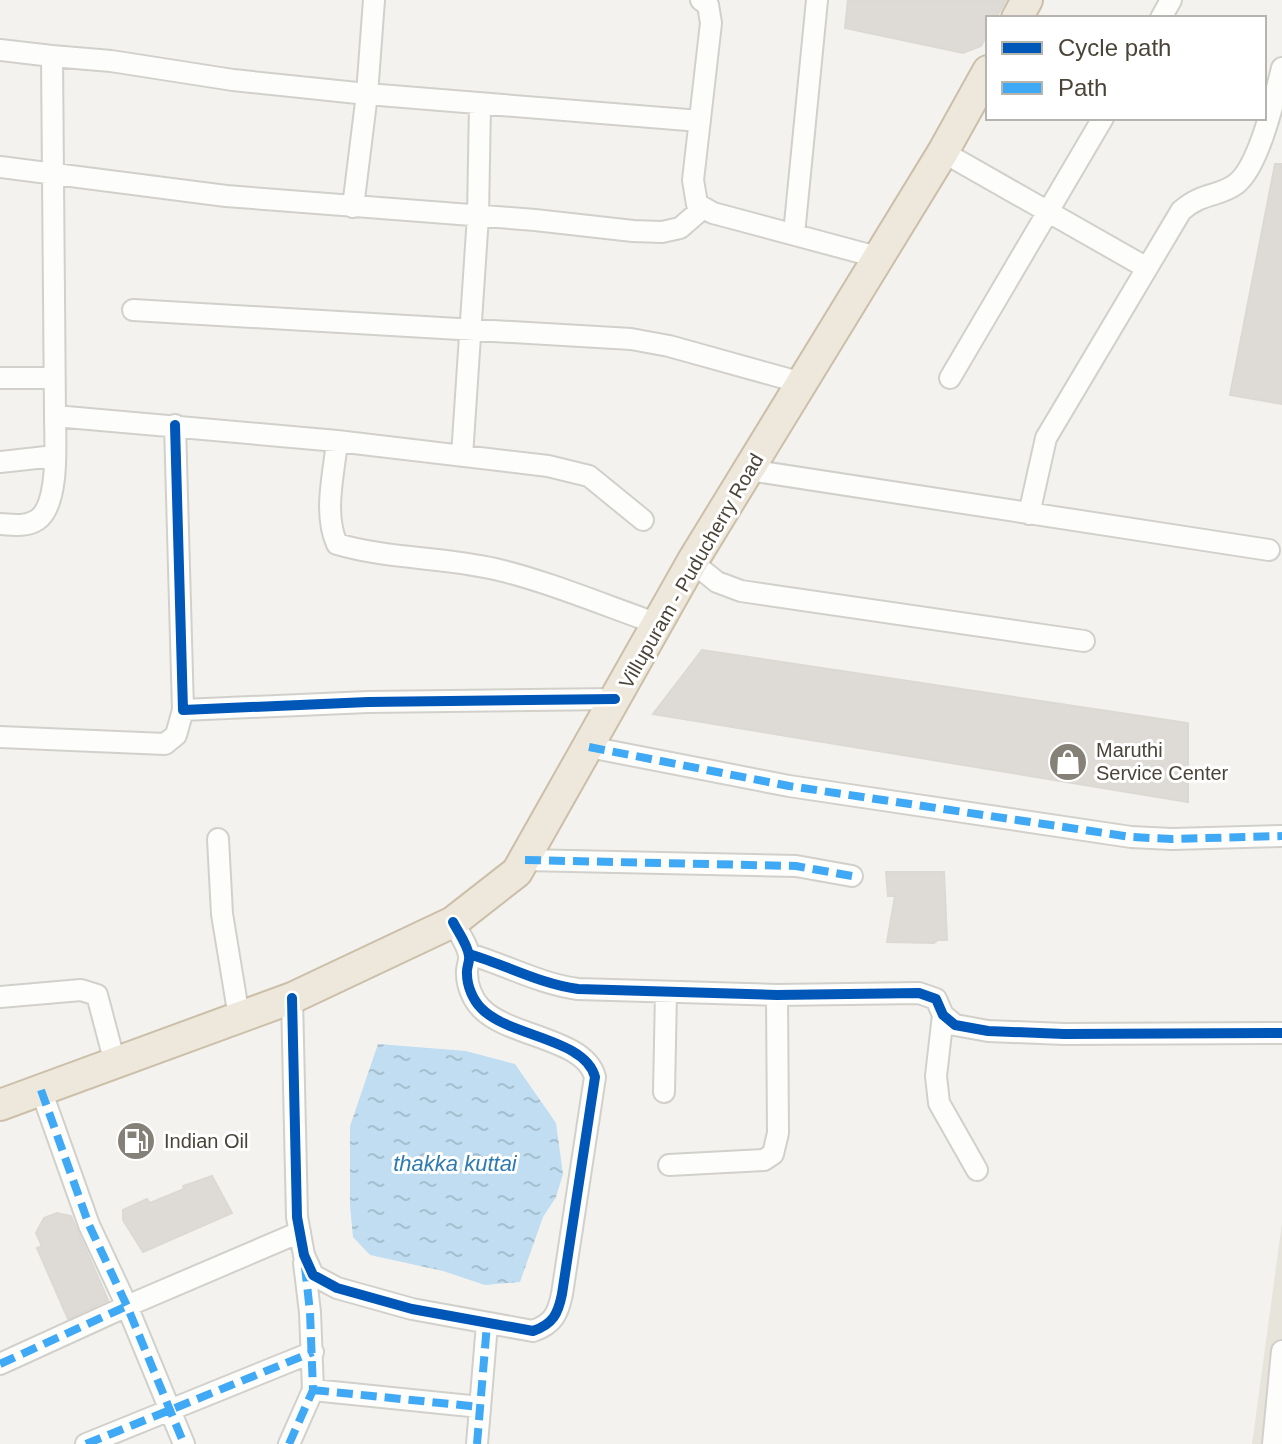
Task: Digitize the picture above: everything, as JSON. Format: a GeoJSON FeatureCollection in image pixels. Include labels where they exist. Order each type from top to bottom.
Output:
{"type":"FeatureCollection","features":[{"type":"Feature","properties":{"kind":"highway","name":"Villupuram - Puducherry Road"},"geometry":{"type":"LineString","coordinates":[[0,1105],[292,998],[453,922],[517,872],[692,562],[943,152],[986,75]]}},
{"type":"Feature","properties":{"kind":"street"},"geometry":{"type":"LineString","coordinates":[[353,207],[367,94],[374,0]]}},
{"type":"Feature","properties":{"kind":"street"},"geometry":{"type":"LineString","coordinates":[[701,0],[708,5],[711,23],[693,180],[697,204],[702,209],[877,257]]}},
{"type":"Feature","properties":{"kind":"street"},"geometry":{"type":"LineString","coordinates":[[794,234],[817,0]]}},
{"type":"Feature","properties":{"kind":"street"},"geometry":{"type":"LineString","coordinates":[[0,50],[367,94],[700,121]]}},
{"type":"Feature","properties":{"kind":"street"},"geometry":{"type":"LineString","coordinates":[[0,524],[23,525],[39,519],[48,507],[55,456],[52,56]]}},
{"type":"Feature","properties":{"kind":"street"},"geometry":{"type":"LineString","coordinates":[[1029,514],[1046,438],[1181,211],[1193,200],[1236,184],[1245,174],[1269,119],[1282,68]]}},
{"type":"Feature","properties":{"kind":"street"},"geometry":{"type":"LineString","coordinates":[[462,456],[478,216],[480,104]]}},
{"type":"Feature","properties":{"kind":"street"},"geometry":{"type":"LineString","coordinates":[[950,378],[1102,120]]}},
{"type":"Feature","properties":{"kind":"street"},"geometry":{"type":"LineString","coordinates":[[943,152],[1147,268]]}},
{"type":"Feature","properties":{"kind":"street"},"geometry":{"type":"LineString","coordinates":[[0,167],[226,196],[662,232],[680,228],[702,209]]}},
{"type":"Feature","properties":{"kind":"street"},"geometry":{"type":"LineString","coordinates":[[133,310],[631,339],[669,346],[802,383]]}},
{"type":"Feature","properties":{"kind":"street"},"geometry":{"type":"LineString","coordinates":[[0,378],[54,378]]}},
{"type":"Feature","properties":{"kind":"street"},"geometry":{"type":"LineString","coordinates":[[55,416],[337,441],[548,466],[589,476],[643,520]]}},
{"type":"Feature","properties":{"kind":"street"},"geometry":{"type":"LineString","coordinates":[[0,737],[165,744],[176,735],[183,710],[175,425]]}},
{"type":"Feature","properties":{"kind":"street"},"geometry":{"type":"LineString","coordinates":[[337,441],[330,517],[337,544],[357,550],[451,560],[498,570],[658,624]]}},
{"type":"Feature","properties":{"kind":"street"},"geometry":{"type":"LineString","coordinates":[[0,462],[55,456]]}},
{"type":"Feature","properties":{"kind":"street"},"geometry":{"type":"LineString","coordinates":[[749,470],[1269,550]]}},
{"type":"Feature","properties":{"kind":"street"},"geometry":{"type":"LineString","coordinates":[[692,562],[717,582],[741,591],[1084,641]]}},
{"type":"Feature","properties":{"kind":"street"},"geometry":{"type":"LineString","coordinates":[[183,710],[368,702],[615,699]]}},
{"type":"Feature","properties":{"kind":"street"},"geometry":{"type":"LineString","coordinates":[[589,747],[789,786],[1131,837],[1282,836]]}},
{"type":"Feature","properties":{"kind":"street"},"geometry":{"type":"LineString","coordinates":[[218,839],[222,914],[239,1017]]}},
{"type":"Feature","properties":{"kind":"street"},"geometry":{"type":"LineString","coordinates":[[525,860],[780,865],[852,876]]}},
{"type":"Feature","properties":{"kind":"street"},"geometry":{"type":"LineString","coordinates":[[304,1255],[313,1275],[337,1288],[412,1309],[533,1331],[549,1326],[558,1313],[571,1250],[595,1077],[592,1066],[579,1054],[523,1032],[482,1010],[471,993],[467,974],[469,954],[453,922]]}},
{"type":"Feature","properties":{"kind":"street"},"geometry":{"type":"LineString","coordinates":[[469,954],[502,964],[553,986],[616,992],[777,995],[919,993],[936,999],[943,1015],[955,1025],[1022,1033],[1282,1033]]}},
{"type":"Feature","properties":{"kind":"street"},"geometry":{"type":"LineString","coordinates":[[0,997],[81,990],[97,995],[115,1063]]}},
{"type":"Feature","properties":{"kind":"street"},"geometry":{"type":"LineString","coordinates":[[664,1092],[666,992]]}},
{"type":"Feature","properties":{"kind":"street"},"geometry":{"type":"LineString","coordinates":[[669,1165],[764,1160],[773,1154],[778,1133],[777,995]]}},
{"type":"Feature","properties":{"kind":"street"},"geometry":{"type":"LineString","coordinates":[[292,998],[297,1217],[304,1255],[313,1352],[313,1390],[293,1443]]}},
{"type":"Feature","properties":{"kind":"street"},"geometry":{"type":"LineString","coordinates":[[943,1015],[936,1076],[939,1103],[977,1170]]}},
{"type":"Feature","properties":{"kind":"street"},"geometry":{"type":"LineString","coordinates":[[41,1090],[89,1225],[127,1306],[184,1444]]}},
{"type":"Feature","properties":{"kind":"street"},"geometry":{"type":"LineString","coordinates":[[0,1364],[300,1232]]}},
{"type":"Feature","properties":{"kind":"street"},"geometry":{"type":"LineString","coordinates":[[477,1444],[487,1324]]}},
{"type":"Feature","properties":{"kind":"street"},"geometry":{"type":"LineString","coordinates":[[1273,1444],[1282,1351]]}},
{"type":"Feature","properties":{"kind":"street"},"geometry":{"type":"LineString","coordinates":[[86,1444],[313,1352]]}},
{"type":"Feature","properties":{"kind":"street"},"geometry":{"type":"LineString","coordinates":[[313,1390],[480,1407]]}},
{"type":"Feature","properties":{"kind":"shaded area"},"geometry":{"type":"Polygon","coordinates":[[[1282,1223],[1282,1444],[1252,1444],[1282,1223]]]}},
{"type":"Feature","properties":{"kind":"water","name":"thakka kuttai"},"geometry":{"type":"Polygon","coordinates":[[[378,1044],[466,1051],[515,1064],[556,1123],[563,1174],[556,1197],[543,1217],[520,1282],[485,1285],[443,1271],[370,1255],[353,1237],[350,1126],[378,1044]]]}},
{"type":"Feature","properties":{"kind":"building"},"geometry":{"type":"Polygon","coordinates":[[[848,0],[1006,0],[997,16],[986,16],[986,37],[981,46],[963,53],[845,28],[848,0]]]}},
{"type":"Feature","properties":{"kind":"building"},"geometry":{"type":"Polygon","coordinates":[[[1275,164],[1282,164],[1282,404],[1230,395],[1275,164]]]}},
{"type":"Feature","properties":{"kind":"building","name":"Maruthi Service Center"},"geometry":{"type":"Polygon","coordinates":[[[702,650],[1188,723],[1188,802],[653,714],[702,650]]]}},
{"type":"Feature","properties":{"kind":"building"},"geometry":{"type":"Polygon","coordinates":[[[886,872],[944,872],[947,940],[934,943],[887,942],[895,896],[888,896],[886,872]]]}},
{"type":"Feature","properties":{"kind":"building"},"geometry":{"type":"Polygon","coordinates":[[[212,1176],[232,1213],[143,1252],[123,1220],[123,1210],[147,1199],[150,1203],[184,1189],[183,1186],[212,1176]]]}},
{"type":"Feature","properties":{"kind":"building"},"geometry":{"type":"Polygon","coordinates":[[[57,1213],[71,1216],[108,1300],[68,1319],[37,1248],[42,1246],[36,1233],[44,1218],[57,1213]]]}},
{"type":"Feature","properties":{"kind":"marked path"},"geometry":{"type":"LineString","coordinates":[[589,747],[789,786],[1131,837],[1282,836]]}},
{"type":"Feature","properties":{"kind":"marked path"},"geometry":{"type":"LineString","coordinates":[[525,860],[796,866],[852,876]]}},
{"type":"Feature","properties":{"kind":"marked path"},"geometry":{"type":"LineString","coordinates":[[41,1090],[89,1225],[127,1306],[184,1444]]}},
{"type":"Feature","properties":{"kind":"marked path"},"geometry":{"type":"LineString","coordinates":[[289,1444],[313,1390],[305,1267]]}},
{"type":"Feature","properties":{"kind":"marked path"},"geometry":{"type":"LineString","coordinates":[[0,1364],[127,1306]]}},
{"type":"Feature","properties":{"kind":"marked path"},"geometry":{"type":"LineString","coordinates":[[477,1444],[487,1324]]}},
{"type":"Feature","properties":{"kind":"marked path"},"geometry":{"type":"LineString","coordinates":[[86,1444],[313,1352]]}},
{"type":"Feature","properties":{"kind":"marked path"},"geometry":{"type":"LineString","coordinates":[[313,1390],[480,1407]]}},
{"type":"Feature","properties":{"kind":"cycle path"},"geometry":{"type":"LineString","coordinates":[[175,425],[183,710],[368,702],[615,699]]}},
{"type":"Feature","properties":{"kind":"cycle path"},"geometry":{"type":"LineString","coordinates":[[292,998],[297,1217],[304,1255],[313,1275],[337,1288],[412,1309],[533,1331],[540,1328],[554,1317],[562,1294],[595,1077],[588,1064],[577,1054],[509,1026],[481,1008],[468,983],[468,952],[453,922]]}},
{"type":"Feature","properties":{"kind":"cycle path"},"geometry":{"type":"LineString","coordinates":[[469,954],[537,979],[578,989],[777,995],[919,993],[936,999],[943,1015],[955,1025],[988,1031],[1064,1034],[1282,1033]]}},
{"type":"Feature","properties":{"kind":"place","name":"Maruthi Service Center"},"geometry":{"type":"Point","coordinates":[1068,762]}},
{"type":"Feature","properties":{"kind":"place","name":"Indian Oil"},"geometry":{"type":"Point","coordinates":[136,1141]}}]}
